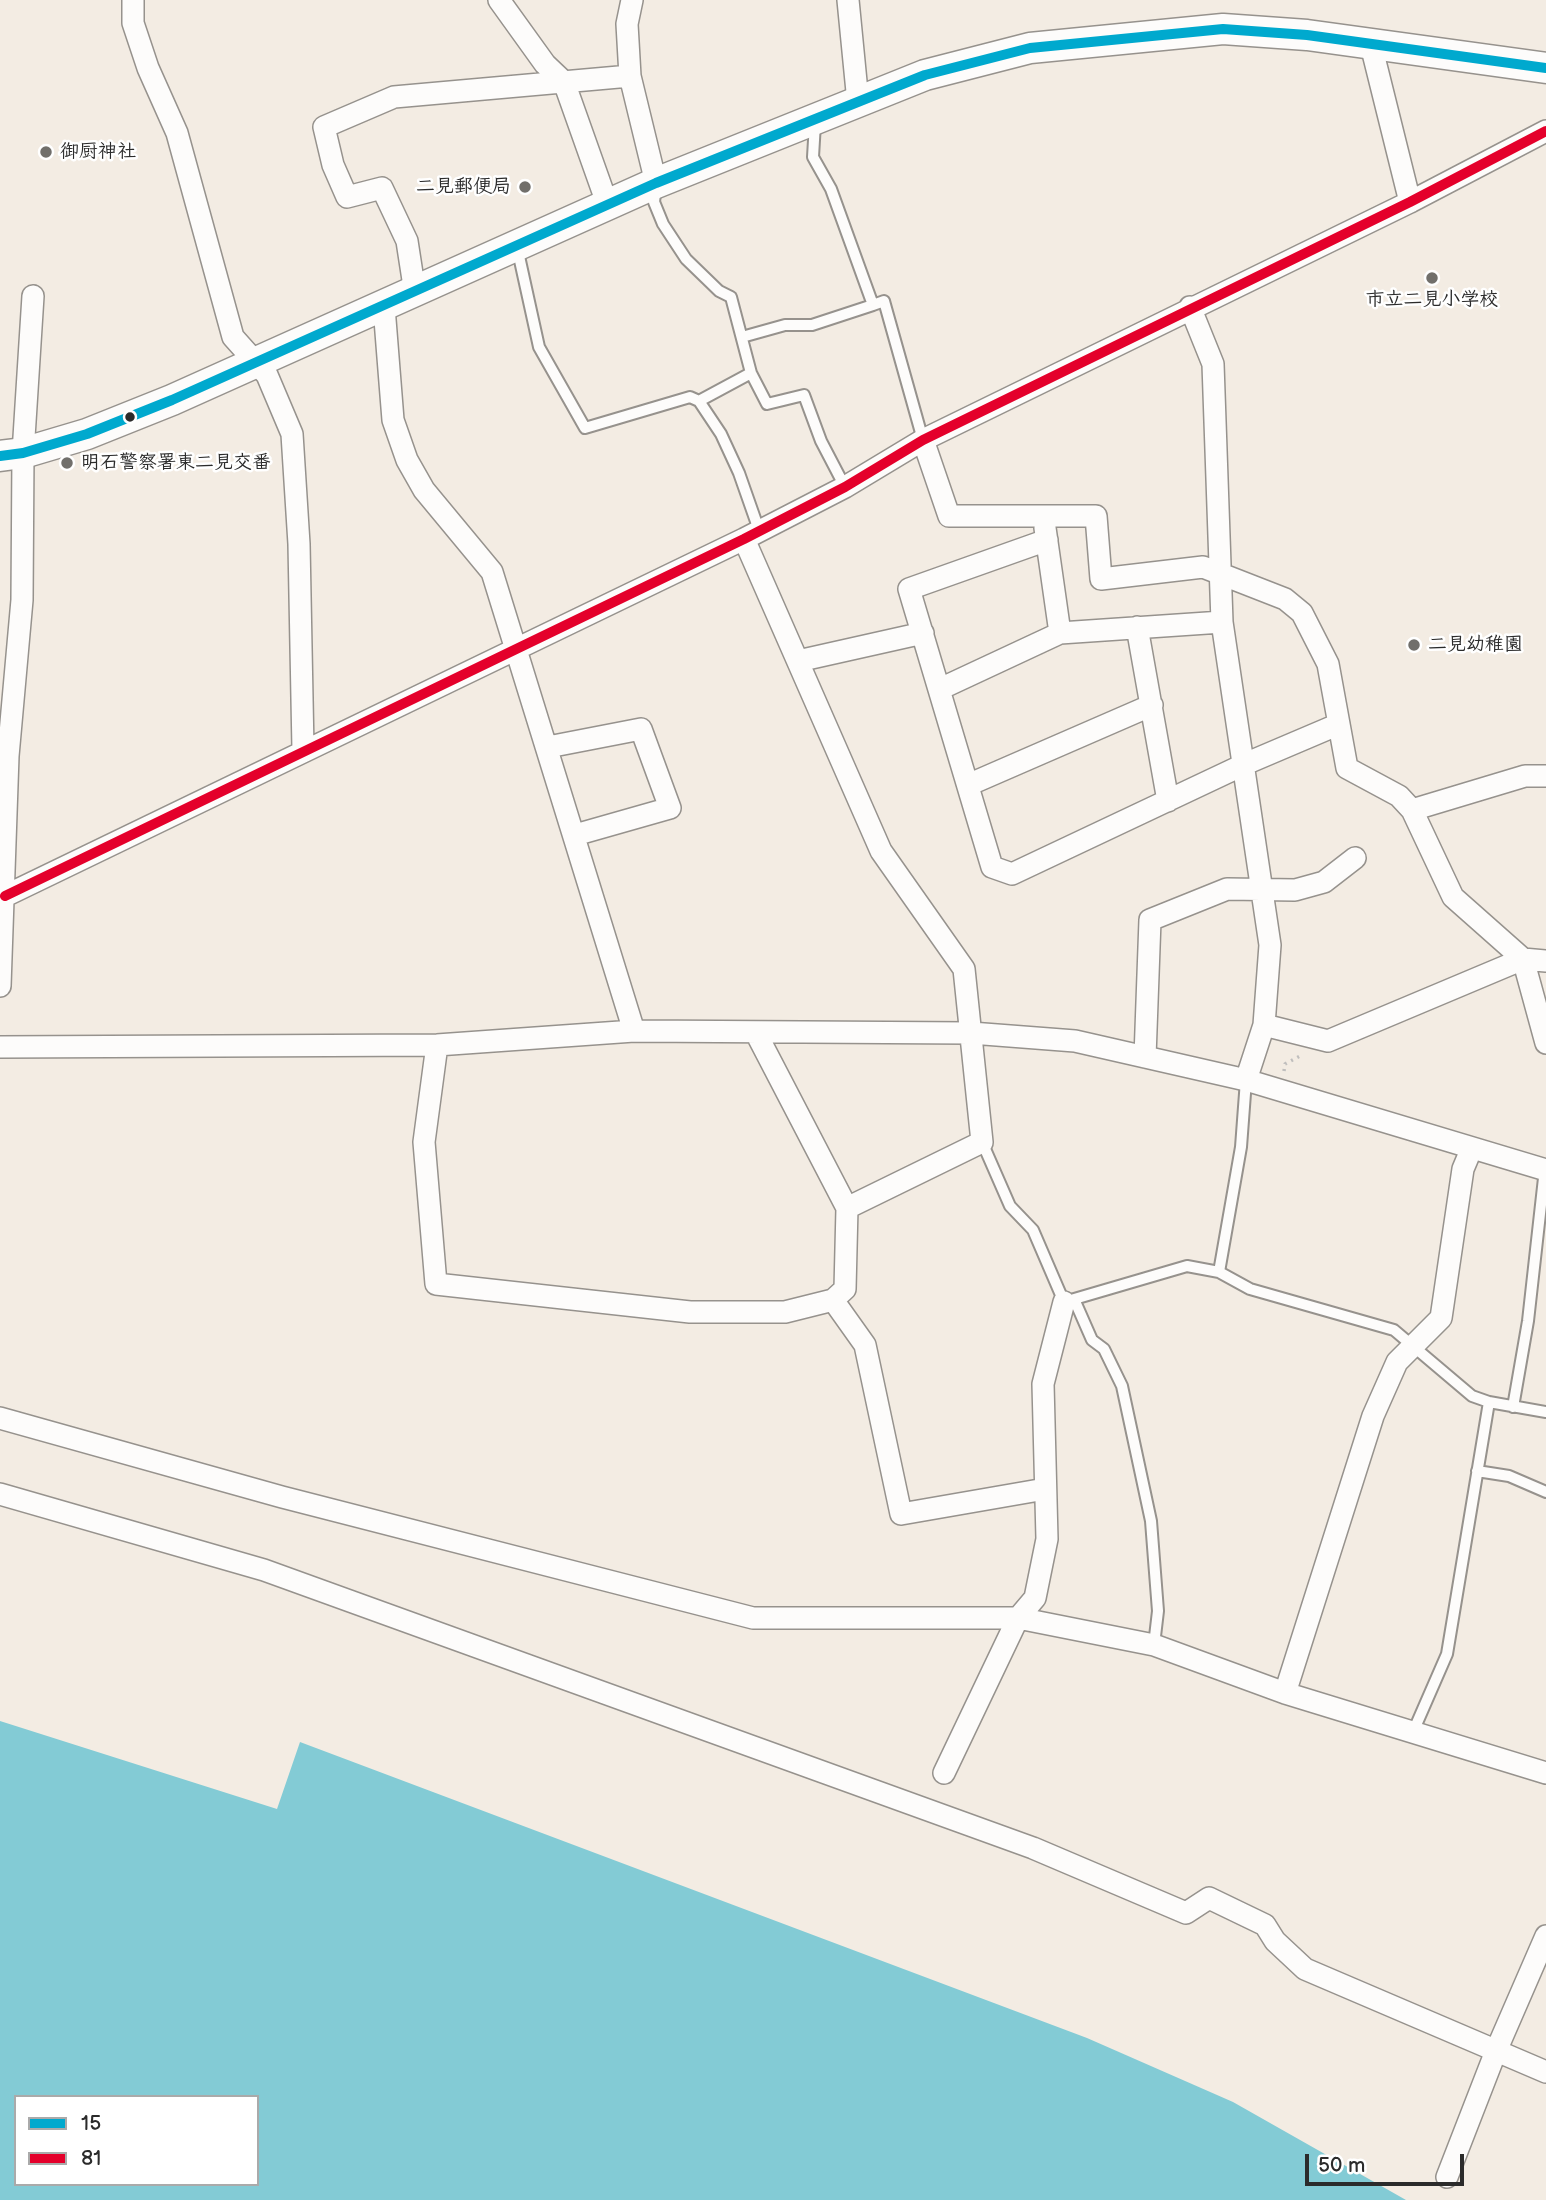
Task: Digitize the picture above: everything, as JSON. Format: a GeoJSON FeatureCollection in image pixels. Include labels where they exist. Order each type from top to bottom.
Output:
{"type":"FeatureCollection","features":[{"type":"Feature","properties":{"kind":"main road"},"geometry":{"type":"LineString","coordinates":[[12,454],[87,434],[256,364],[656,183],[925,75],[1030,48],[1223,29],[1307,35],[1546,68]]}},
{"type":"Feature","properties":{"kind":"street"},"geometry":{"type":"LineString","coordinates":[[133,0],[133,23],[148,68],[177,133],[233,337],[267,375],[292,434],[299,544],[303,750]]}},
{"type":"Feature","properties":{"kind":"street"},"geometry":{"type":"LineString","coordinates":[[499,0],[545,64],[564,82],[608,206]]}},
{"type":"Feature","properties":{"kind":"street"},"geometry":{"type":"LineString","coordinates":[[632,0],[628,24],[630,76],[656,183]]}},
{"type":"Feature","properties":{"kind":"street"},"geometry":{"type":"LineString","coordinates":[[848,0],[858,102]]}},
{"type":"Feature","properties":{"kind":"street"},"geometry":{"type":"LineString","coordinates":[[1371,45],[1410,202]]}},
{"type":"Feature","properties":{"kind":"street"},"geometry":{"type":"LineString","coordinates":[[415,293],[407,240],[382,188],[347,197],[332,165],[324,127],[394,97],[630,76]]}},
{"type":"Feature","properties":{"kind":"street"},"geometry":{"type":"LineString","coordinates":[[5,896],[845,488],[923,440],[1190,307],[1410,202],[1546,131]]}},
{"type":"Feature","properties":{"kind":"street"},"geometry":{"type":"LineString","coordinates":[[0,986],[8,756],[22,600],[12,454],[33,296]]}},
{"type":"Feature","properties":{"kind":"street"},"geometry":{"type":"LineString","coordinates":[[384,307],[393,421],[407,460],[424,490],[492,572],[634,1031]]}},
{"type":"Feature","properties":{"kind":"street"},"geometry":{"type":"LineString","coordinates":[[1190,307],[1213,364],[1222,622],[1270,945],[1264,1025],[1246,1080]]}},
{"type":"Feature","properties":{"kind":"street"},"geometry":{"type":"LineString","coordinates":[[923,440],[949,516],[1096,516],[1101,579],[1203,566],[1285,599],[1302,613],[1328,664],[1347,768],[1399,796],[1412,810],[1452,897],[1523,959],[1546,1043]]}},
{"type":"Feature","properties":{"kind":"street"},"geometry":{"type":"LineString","coordinates":[[1044,516],[1060,633]]}},
{"type":"Feature","properties":{"kind":"street"},"geometry":{"type":"LineString","coordinates":[[751,534],[797,661],[881,851],[964,970],[982,1142],[847,1208]]}},
{"type":"Feature","properties":{"kind":"street"},"geometry":{"type":"LineString","coordinates":[[1047,540],[909,589],[992,867],[1012,874],[1245,764],[1339,724]]}},
{"type":"Feature","properties":{"kind":"street"},"geometry":{"type":"LineString","coordinates":[[940,689],[1060,633],[1222,622]]}},
{"type":"Feature","properties":{"kind":"street"},"geometry":{"type":"LineString","coordinates":[[1136,628],[1168,801]]}},
{"type":"Feature","properties":{"kind":"street"},"geometry":{"type":"LineString","coordinates":[[797,661],[923,633]]}},
{"type":"Feature","properties":{"kind":"street"},"geometry":{"type":"LineString","coordinates":[[968,785],[1152,705]]}},
{"type":"Feature","properties":{"kind":"street"},"geometry":{"type":"LineString","coordinates":[[548,747],[641,729],[670,807],[575,835]]}},
{"type":"Feature","properties":{"kind":"street"},"geometry":{"type":"LineString","coordinates":[[1412,810],[1514,779],[1546,776]]}},
{"type":"Feature","properties":{"kind":"street"},"geometry":{"type":"LineString","coordinates":[[1145,1057],[1150,920],[1227,889],[1295,890],[1324,882],[1355,858]]}},
{"type":"Feature","properties":{"kind":"street"},"geometry":{"type":"LineString","coordinates":[[1264,1025],[1328,1041],[1523,959],[1546,961]]}},
{"type":"Feature","properties":{"kind":"street"},"geometry":{"type":"LineString","coordinates":[[0,1047],[437,1045],[634,1031],[971,1033],[1075,1041],[1246,1080],[1471,1150],[1546,1169],[1546,1162]]}},
{"type":"Feature","properties":{"kind":"street"},"geometry":{"type":"LineString","coordinates":[[437,1045],[424,1142],[436,1284],[690,1312],[785,1312],[834,1300],[845,1289],[847,1208],[757,1032]]}},
{"type":"Feature","properties":{"kind":"street"},"geometry":{"type":"LineString","coordinates":[[1285,1693],[1373,1416],[1397,1362],[1441,1318],[1463,1169],[1471,1150]]}},
{"type":"Feature","properties":{"kind":"street"},"geometry":{"type":"LineString","coordinates":[[834,1300],[865,1345],[901,1514],[1045,1489]]}},
{"type":"Feature","properties":{"kind":"street"},"geometry":{"type":"LineString","coordinates":[[944,1773],[1018,1618],[1035,1598],[1047,1539],[1043,1384],[1069,1300]]}},
{"type":"Feature","properties":{"kind":"street"},"geometry":{"type":"LineString","coordinates":[[0,1418],[282,1497],[753,1618],[1018,1618],[1154,1645],[1285,1693],[1546,1773]]}},
{"type":"Feature","properties":{"kind":"street"},"geometry":{"type":"LineString","coordinates":[[0,1494],[264,1570],[1033,1848],[1186,1913],[1209,1898],[1265,1925],[1275,1941],[1305,1969],[1546,2072]]}},
{"type":"Feature","properties":{"kind":"street"},"geometry":{"type":"LineString","coordinates":[[1447,2177],[1496,2051],[1546,1936]]}},
{"type":"Feature","properties":{"kind":"lane"},"geometry":{"type":"LineString","coordinates":[[816,119],[813,157],[831,189],[873,305]]}},
{"type":"Feature","properties":{"kind":"lane"},"geometry":{"type":"LineString","coordinates":[[656,183],[654,202],[663,224],[686,259],[719,291],[731,297],[751,373],[767,404],[804,395],[821,441],[845,488]]}},
{"type":"Feature","properties":{"kind":"lane"},"geometry":{"type":"LineString","coordinates":[[517,247],[540,347],[585,428],[690,397],[699,401],[721,434],[739,473],[751,534]]}},
{"type":"Feature","properties":{"kind":"lane"},"geometry":{"type":"LineString","coordinates":[[742,337],[785,325],[812,325],[884,301],[923,440]]}},
{"type":"Feature","properties":{"kind":"lane"},"geometry":{"type":"LineString","coordinates":[[699,401],[751,373]]}},
{"type":"Feature","properties":{"kind":"lane"},"geometry":{"type":"LineString","coordinates":[[1219,1272],[1241,1147],[1246,1080]]}},
{"type":"Feature","properties":{"kind":"lane"},"geometry":{"type":"LineString","coordinates":[[982,1142],[1010,1206],[1033,1230],[1069,1300],[1092,1340],[1104,1349],[1122,1387],[1151,1521],[1158,1611],[1154,1645]]}},
{"type":"Feature","properties":{"kind":"lane"},"geometry":{"type":"LineString","coordinates":[[1513,1407],[1528,1321],[1546,1169]]}},
{"type":"Feature","properties":{"kind":"lane"},"geometry":{"type":"LineString","coordinates":[[1069,1300],[1187,1266],[1219,1272],[1250,1289],[1394,1330],[1472,1396],[1489,1402],[1546,1412]]}},
{"type":"Feature","properties":{"kind":"lane"},"geometry":{"type":"LineString","coordinates":[[1413,1732],[1447,1654],[1489,1402]]}},
{"type":"Feature","properties":{"kind":"lane"},"geometry":{"type":"LineString","coordinates":[[1477,1471],[1509,1476],[1546,1492]]}},
{"type":"Feature","properties":{"kind":"path"},"geometry":{"type":"LineString","coordinates":[[1279,1090],[1286,1064],[1328,1041]]}},
{"type":"Feature","properties":{"kind":"water"},"geometry":{"type":"Polygon","coordinates":[[[0,1721],[277,1809],[300,1742],[1087,2038],[1233,2102],[1406,2200],[0,2200],[0,1721]]]}},
{"type":"Feature","properties":{"kind":"transit line","name":"15"},"geometry":{"type":"LineString","coordinates":[[0,456],[23,453],[87,434],[172,400],[656,183],[925,75],[1030,48],[1223,29],[1307,35],[1546,68]]}},
{"type":"Feature","properties":{"kind":"transit line","name":"81"},"geometry":{"type":"LineString","coordinates":[[5,896],[744,539],[845,487],[923,440],[1410,202],[1546,131]]}},
{"type":"Feature","properties":{"kind":"place","name":"御厨神社"},"geometry":{"type":"Point","coordinates":[46,152]}},
{"type":"Feature","properties":{"kind":"place","name":"二見郵便局"},"geometry":{"type":"Point","coordinates":[525,187]}},
{"type":"Feature","properties":{"kind":"place","name":"市立二見小学校"},"geometry":{"type":"Point","coordinates":[1432,278]}},
{"type":"Feature","properties":{"kind":"place","name":"明石警察署東二見交番"},"geometry":{"type":"Point","coordinates":[67,463]}},
{"type":"Feature","properties":{"kind":"place","name":"二見幼稚園"},"geometry":{"type":"Point","coordinates":[1414,645]}}]}
